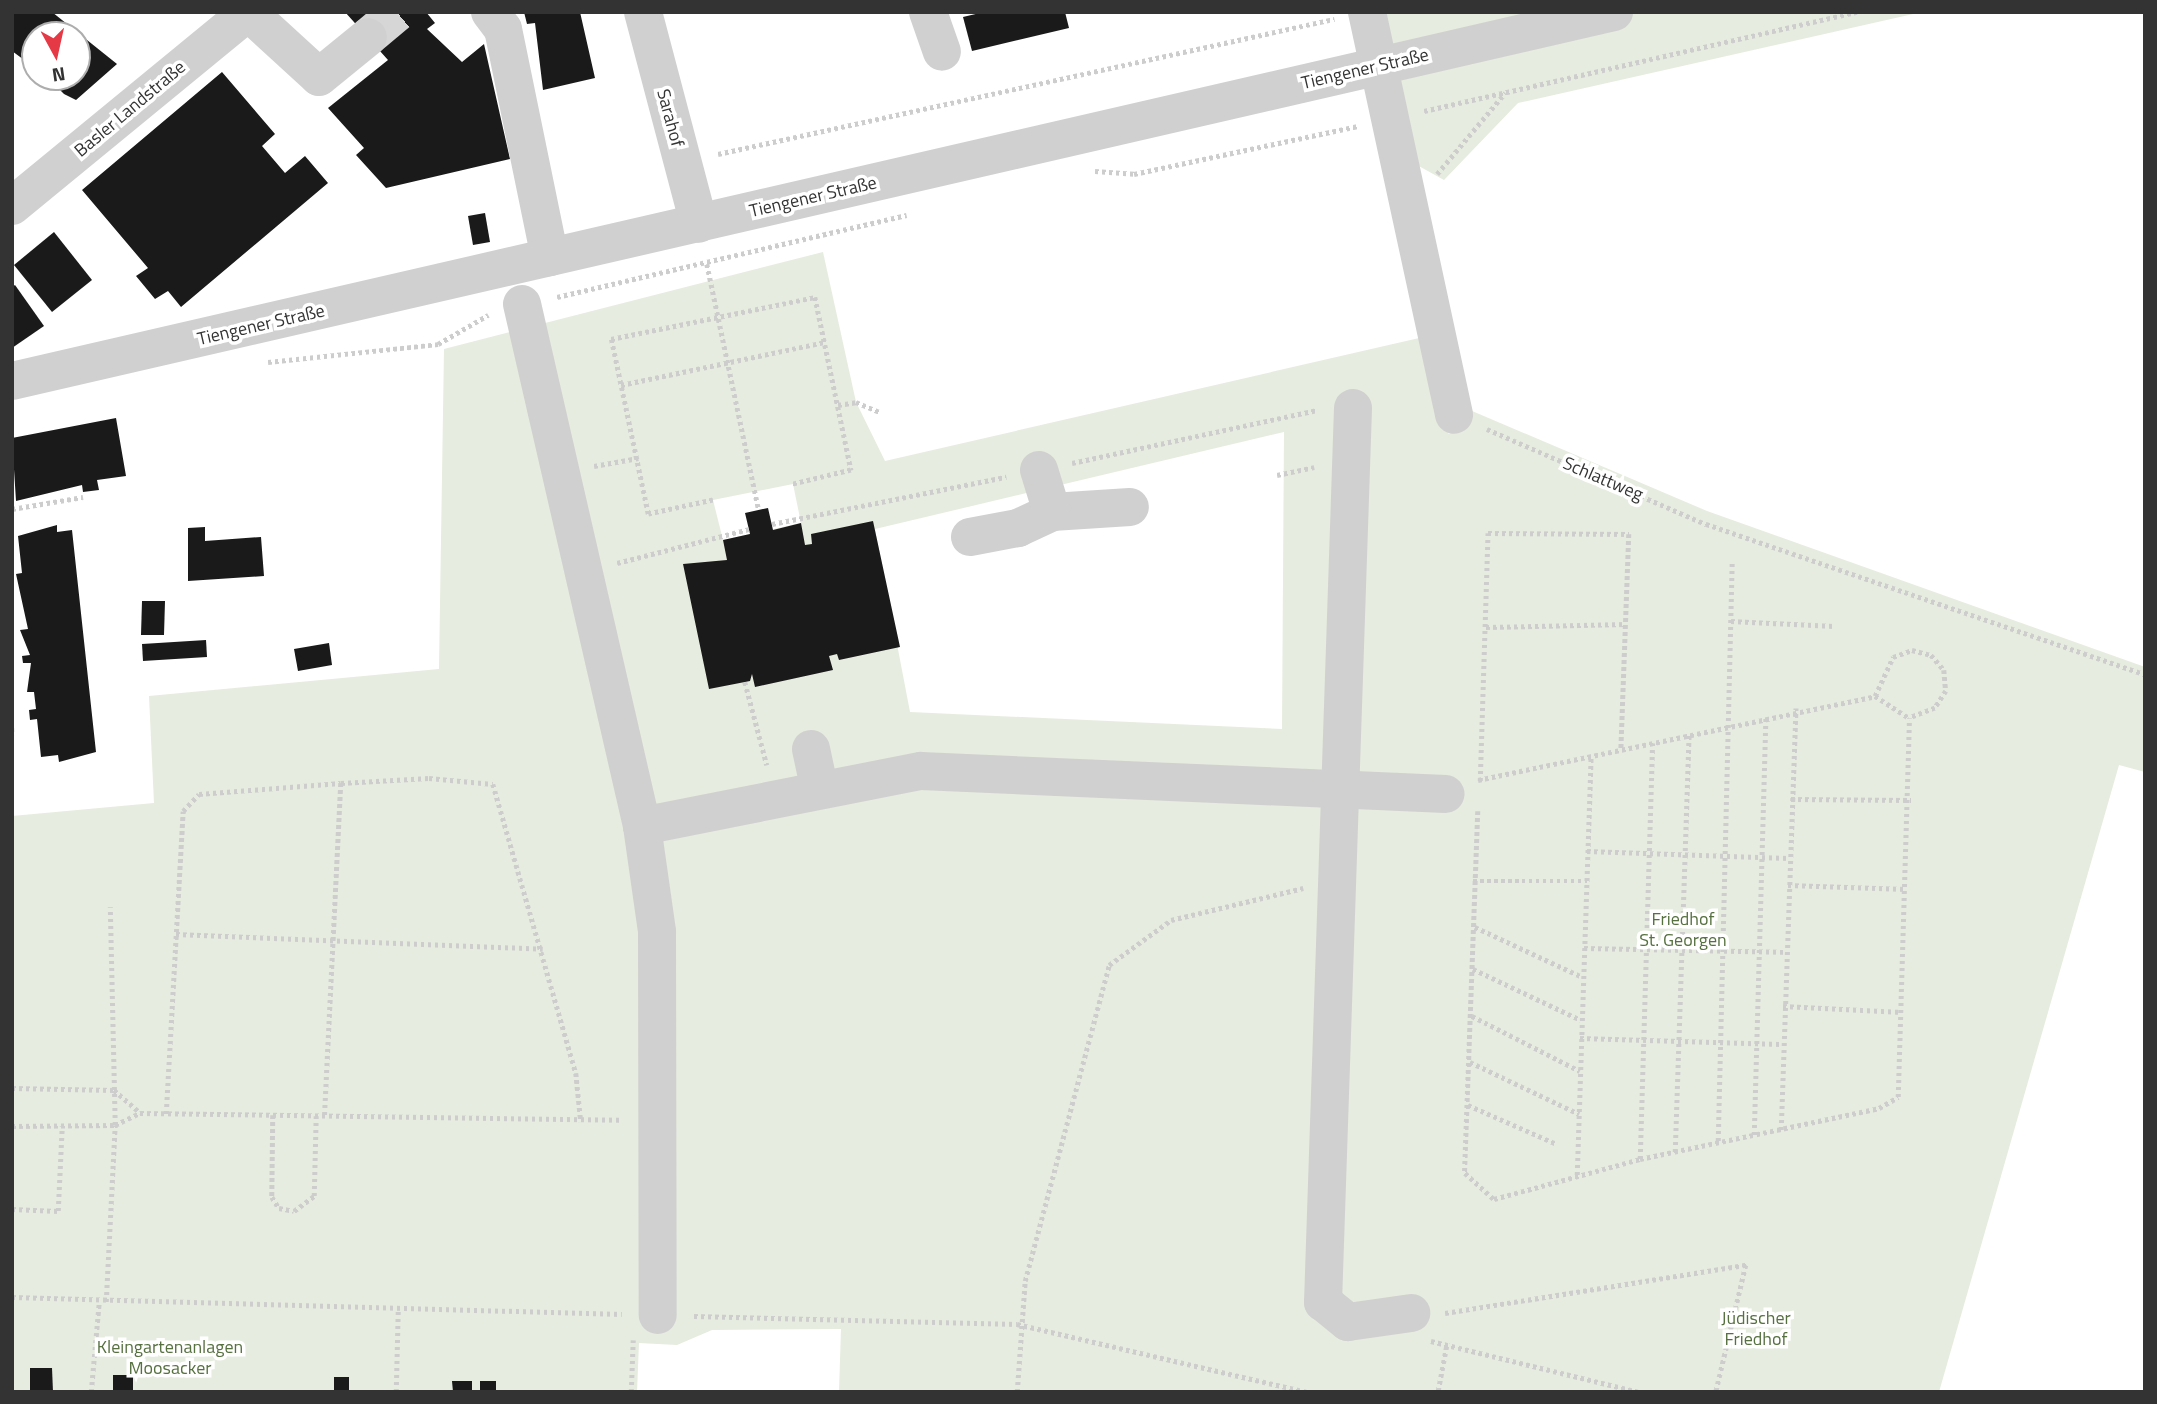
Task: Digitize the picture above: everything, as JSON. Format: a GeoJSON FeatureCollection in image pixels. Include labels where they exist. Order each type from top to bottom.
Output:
{"type":"FeatureCollection","features":[{"type":"Feature","properties":{"kind":"street"},"geometry":{"type":"LineString","coordinates":[[248,12],[318,77],[368,37]]}},
{"type":"Feature","properties":{"kind":"street","name":"Basler Landstraße"},"geometry":{"type":"LineString","coordinates":[[12,206],[248,12]]}},
{"type":"Feature","properties":{"kind":"street"},"geometry":{"type":"LineString","coordinates":[[490,12],[503,29],[550,257]]}},
{"type":"Feature","properties":{"kind":"street","name":"Sarahof"},"geometry":{"type":"LineString","coordinates":[[643,12],[699,223]]}},
{"type":"Feature","properties":{"kind":"street"},"geometry":{"type":"LineString","coordinates":[[928,12],[942,52]]}},
{"type":"Feature","properties":{"kind":"street"},"geometry":{"type":"LineString","coordinates":[[1366,12],[1375,66],[1406,183],[1447,405],[1454,415]]}},
{"type":"Feature","properties":{"kind":"street","name":"Tiengener Straße"},"geometry":{"type":"LineString","coordinates":[[12,381],[1614,12]]}},
{"type":"Feature","properties":{"kind":"street"},"geometry":{"type":"LineString","coordinates":[[522,304],[642,826],[656,932],[646,1315]]}},
{"type":"Feature","properties":{"kind":"street"},"geometry":{"type":"LineString","coordinates":[[1353,408],[1345,790],[1338,878],[1323,1302],[1348,1321],[1411,1316]]}},
{"type":"Feature","properties":{"kind":"street"},"geometry":{"type":"LineString","coordinates":[[1039,470],[1052,512]]}},
{"type":"Feature","properties":{"kind":"street"},"geometry":{"type":"LineString","coordinates":[[970,537],[1018,528],[1052,512],[1130,506]]}},
{"type":"Feature","properties":{"kind":"street"},"geometry":{"type":"LineString","coordinates":[[811,749],[820,788]]}},
{"type":"Feature","properties":{"kind":"street"},"geometry":{"type":"LineString","coordinates":[[642,826],[820,788],[921,771],[1470,793]]}},
{"type":"Feature","properties":{"kind":"path"},"geometry":{"type":"LineString","coordinates":[[688,185],[723,149],[1366,12]]}},
{"type":"Feature","properties":{"kind":"path"},"geometry":{"type":"LineString","coordinates":[[1080,170],[1133,174],[1389,119],[1857,12]]}},
{"type":"Feature","properties":{"kind":"path"},"geometry":{"type":"LineString","coordinates":[[1406,183],[1433,177],[1456,158],[1506,92]]}},
{"type":"Feature","properties":{"kind":"path"},"geometry":{"type":"LineString","coordinates":[[264,362],[438,344],[474,320],[522,304],[708,266],[910,214]]}},
{"type":"Feature","properties":{"kind":"path"},"geometry":{"type":"LineString","coordinates":[[699,223],[759,510]]}},
{"type":"Feature","properties":{"kind":"path"},"geometry":{"type":"LineString","coordinates":[[713,500],[648,514],[611,339],[815,297],[851,470],[793,484]]}},
{"type":"Feature","properties":{"kind":"path"},"geometry":{"type":"LineString","coordinates":[[621,385],[825,342]]}},
{"type":"Feature","properties":{"kind":"path"},"geometry":{"type":"LineString","coordinates":[[838,405],[856,402],[879,412]]}},
{"type":"Feature","properties":{"kind":"path","name":"Schlattweg"},"geometry":{"type":"LineString","coordinates":[[1454,415],[1706,524],[2145,674]]}},
{"type":"Feature","properties":{"kind":"path"},"geometry":{"type":"LineString","coordinates":[[12,509],[83,497]]}},
{"type":"Feature","properties":{"kind":"path"},"geometry":{"type":"LineString","coordinates":[[582,572],[749,528]]}},
{"type":"Feature","properties":{"kind":"path"},"geometry":{"type":"LineString","coordinates":[[1622,749],[1629,534],[1488,533],[1486,627],[1470,793],[1475,927],[1465,1173],[1481,1191],[1502,1198],[1640,1159],[1879,1108],[1898,1097],[1911,800],[1909,718]]}},
{"type":"Feature","properties":{"kind":"path"},"geometry":{"type":"LineString","coordinates":[[1718,1142],[1732,560]]}},
{"type":"Feature","properties":{"kind":"path"},"geometry":{"type":"LineString","coordinates":[[1731,621],[1834,626]]}},
{"type":"Feature","properties":{"kind":"path"},"geometry":{"type":"LineString","coordinates":[[1486,627],[1626,624]]}},
{"type":"Feature","properties":{"kind":"path"},"geometry":{"type":"LineString","coordinates":[[1875,696],[1893,657],[1912,650],[1931,655],[1944,670],[1946,691],[1935,708],[1909,718]]}},
{"type":"Feature","properties":{"kind":"path"},"geometry":{"type":"LineString","coordinates":[[745,682],[776,797]]}},
{"type":"Feature","properties":{"kind":"path"},"geometry":{"type":"LineString","coordinates":[[1470,793],[1591,756],[1797,708],[1875,696],[1909,718]]}},
{"type":"Feature","properties":{"kind":"path"},"geometry":{"type":"LineString","coordinates":[[1781,1130],[1785,952],[1797,708]]}},
{"type":"Feature","properties":{"kind":"path"},"geometry":{"type":"LineString","coordinates":[[1754,1135],[1762,953],[1766,717]]}},
{"type":"Feature","properties":{"kind":"path"},"geometry":{"type":"LineString","coordinates":[[12,728],[12,735]]}},
{"type":"Feature","properties":{"kind":"path"},"geometry":{"type":"LineString","coordinates":[[1675,1152],[1689,734]]}},
{"type":"Feature","properties":{"kind":"path"},"geometry":{"type":"LineString","coordinates":[[1640,1159],[1640,1042],[1646,950],[1652,743]]}},
{"type":"Feature","properties":{"kind":"path"},"geometry":{"type":"LineString","coordinates":[[1577,1175],[1591,756]]}},
{"type":"Feature","properties":{"kind":"path"},"geometry":{"type":"LineString","coordinates":[[166,1114],[179,821],[192,796],[429,778],[493,785],[543,950],[576,1073],[580,1122]]}},
{"type":"Feature","properties":{"kind":"path"},"geometry":{"type":"LineString","coordinates":[[325,1116],[337,937],[341,783]]}},
{"type":"Feature","properties":{"kind":"path"},"geometry":{"type":"LineString","coordinates":[[1791,799],[1911,800]]}},
{"type":"Feature","properties":{"kind":"path"},"geometry":{"type":"LineString","coordinates":[[1587,851],[1789,858]]}},
{"type":"Feature","properties":{"kind":"path"},"geometry":{"type":"LineString","coordinates":[[1017,1392],[1017,1324],[1109,965],[1171,920],[1258,904],[1338,878]]}},
{"type":"Feature","properties":{"kind":"path"},"geometry":{"type":"LineString","coordinates":[[1473,881],[1587,881]]}},
{"type":"Feature","properties":{"kind":"path"},"geometry":{"type":"LineString","coordinates":[[1788,884],[1906,889]]}},
{"type":"Feature","properties":{"kind":"path"},"geometry":{"type":"LineString","coordinates":[[106,1303],[115,1125],[110,907]]}},
{"type":"Feature","properties":{"kind":"path"},"geometry":{"type":"LineString","coordinates":[[1475,927],[1582,977]]}},
{"type":"Feature","properties":{"kind":"path"},"geometry":{"type":"LineString","coordinates":[[176,934],[337,937],[543,950]]}},
{"type":"Feature","properties":{"kind":"path"},"geometry":{"type":"LineString","coordinates":[[1584,948],[1785,952]]}},
{"type":"Feature","properties":{"kind":"path"},"geometry":{"type":"LineString","coordinates":[[1473,969],[1581,1020]]}},
{"type":"Feature","properties":{"kind":"path"},"geometry":{"type":"LineString","coordinates":[[1783,1006],[1902,1012]]}},
{"type":"Feature","properties":{"kind":"path"},"geometry":{"type":"LineString","coordinates":[[1472,1016],[1580,1071]]}},
{"type":"Feature","properties":{"kind":"path"},"geometry":{"type":"LineString","coordinates":[[1580,1038],[1640,1042],[1782,1044]]}},
{"type":"Feature","properties":{"kind":"path"},"geometry":{"type":"LineString","coordinates":[[1470,1062],[1578,1114]]}},
{"type":"Feature","properties":{"kind":"path"},"geometry":{"type":"LineString","coordinates":[[12,1088],[114,1090],[140,1113]]}},
{"type":"Feature","properties":{"kind":"path"},"geometry":{"type":"LineString","coordinates":[[1468,1105],[1557,1144]]}},
{"type":"Feature","properties":{"kind":"path"},"geometry":{"type":"LineString","coordinates":[[12,1126],[115,1125],[140,1113],[580,1122],[626,1119]]}},
{"type":"Feature","properties":{"kind":"path"},"geometry":{"type":"LineString","coordinates":[[273,1115],[272,1197],[279,1208],[294,1211],[314,1196],[316,1116]]}},
{"type":"Feature","properties":{"kind":"path"},"geometry":{"type":"LineString","coordinates":[[12,1209],[58,1211],[62,1126]]}},
{"type":"Feature","properties":{"kind":"path"},"geometry":{"type":"LineString","coordinates":[[1638,1392],[1447,1343],[1416,1340],[1411,1316],[1746,1265],[1716,1392]]}},
{"type":"Feature","properties":{"kind":"path"},"geometry":{"type":"LineString","coordinates":[[12,1297],[106,1303],[646,1315],[631,1392]]}},
{"type":"Feature","properties":{"kind":"path"},"geometry":{"type":"LineString","coordinates":[[91,1392],[99,1302]]}},
{"type":"Feature","properties":{"kind":"path"},"geometry":{"type":"LineString","coordinates":[[396,1392],[398,1310]]}},
{"type":"Feature","properties":{"kind":"path"},"geometry":{"type":"LineString","coordinates":[[729,1317],[1017,1324],[1308,1392]]}},
{"type":"Feature","properties":{"kind":"path"},"geometry":{"type":"LineString","coordinates":[[1438,1391],[1447,1343]]}},
{"type":"Feature","properties":{"kind":"green space"},"geometry":{"type":"Polygon","coordinates":[[[1383,12],[1922,12],[1518,103],[1444,180],[1417,165],[1383,12]]]}},
{"type":"Feature","properties":{"kind":"green space"},"geometry":{"type":"Polygon","coordinates":[[[823,252],[856,402],[885,461],[1428,336],[1434,412],[1449,434],[1465,408],[1707,511],[2145,667],[2145,772],[2119,765],[1939,1392],[839,1392],[841,1329],[712,1330],[677,1345],[639,1343],[637,1392],[12,1392],[12,816],[154,803],[149,696],[439,669],[444,349],[823,252]],[[1284,432],[875,529],[910,712],[1282,729],[1284,432]],[[793,484],[713,500],[723,540],[801,523],[793,484]]]}},
{"type":"Feature","properties":{"kind":"building"},"geometry":{"type":"Polygon","coordinates":[[[12,12],[52,12],[63,21],[21,21],[21,58],[12,51],[12,12]]]}},
{"type":"Feature","properties":{"kind":"building"},"geometry":{"type":"Polygon","coordinates":[[[345,12],[426,12],[435,23],[427,29],[462,62],[484,44],[510,159],[386,188],[356,155],[364,148],[328,108],[388,60],[345,12]]]}},
{"type":"Feature","properties":{"kind":"building"},"geometry":{"type":"Polygon","coordinates":[[[524,12],[580,12],[595,78],[543,90],[535,23],[527,24],[524,12]]]}},
{"type":"Feature","properties":{"kind":"building"},"geometry":{"type":"Polygon","coordinates":[[[984,12],[1065,12],[1069,28],[972,51],[963,17],[984,12]]]}},
{"type":"Feature","properties":{"kind":"building"},"geometry":{"type":"Polygon","coordinates":[[[91,43],[117,64],[91,87],[91,43]]]}},
{"type":"Feature","properties":{"kind":"building"},"geometry":{"type":"Polygon","coordinates":[[[222,72],[275,134],[262,146],[285,173],[305,156],[328,183],[181,307],[168,291],[155,299],[136,276],[148,268],[82,190],[222,72]]]}},
{"type":"Feature","properties":{"kind":"building"},"geometry":{"type":"Polygon","coordinates":[[[61,91],[86,91],[76,100],[61,91]]]}},
{"type":"Feature","properties":{"kind":"building"},"geometry":{"type":"Polygon","coordinates":[[[485,213],[490,242],[473,245],[468,216],[485,213]]]}},
{"type":"Feature","properties":{"kind":"building"},"geometry":{"type":"Polygon","coordinates":[[[54,232],[92,280],[52,312],[14,265],[54,232]]]}},
{"type":"Feature","properties":{"kind":"building"},"geometry":{"type":"Polygon","coordinates":[[[15,285],[44,326],[12,348],[12,287],[15,285]]]}},
{"type":"Feature","properties":{"kind":"building"},"geometry":{"type":"Polygon","coordinates":[[[116,418],[126,476],[97,480],[99,490],[83,492],[82,485],[16,501],[12,438],[116,418]]]}},
{"type":"Feature","properties":{"kind":"building"},"geometry":{"type":"Polygon","coordinates":[[[768,508],[773,530],[801,523],[805,545],[812,544],[811,534],[873,521],[900,647],[839,660],[837,654],[829,656],[833,670],[755,687],[752,674],[750,681],[709,689],[683,564],[727,560],[723,540],[750,534],[745,513],[768,508]]]}},
{"type":"Feature","properties":{"kind":"building"},"geometry":{"type":"Polygon","coordinates":[[[57,525],[57,532],[72,530],[96,752],[59,762],[58,755],[41,757],[37,719],[30,720],[29,710],[36,709],[34,692],[27,692],[31,663],[23,663],[22,656],[30,655],[20,630],[28,629],[16,574],[22,573],[18,536],[57,525]]]}},
{"type":"Feature","properties":{"kind":"building"},"geometry":{"type":"Polygon","coordinates":[[[205,527],[205,541],[261,537],[264,576],[188,581],[188,528],[205,527]]]}},
{"type":"Feature","properties":{"kind":"building"},"geometry":{"type":"Polygon","coordinates":[[[142,601],[165,601],[164,635],[141,635],[142,601]]]}},
{"type":"Feature","properties":{"kind":"building"},"geometry":{"type":"Polygon","coordinates":[[[206,640],[207,657],[143,661],[142,644],[206,640]]]}},
{"type":"Feature","properties":{"kind":"building"},"geometry":{"type":"Polygon","coordinates":[[[329,643],[332,665],[298,671],[294,649],[329,643]]]}},
{"type":"Feature","properties":{"kind":"building"},"geometry":{"type":"Polygon","coordinates":[[[30,1368],[52,1368],[53,1392],[30,1392],[30,1368]]]}},
{"type":"Feature","properties":{"kind":"building"},"geometry":{"type":"Polygon","coordinates":[[[113,1375],[133,1375],[133,1392],[113,1392],[113,1375]]]}},
{"type":"Feature","properties":{"kind":"building"},"geometry":{"type":"Polygon","coordinates":[[[334,1377],[349,1377],[349,1392],[334,1392],[334,1377]]]}},
{"type":"Feature","properties":{"kind":"building"},"geometry":{"type":"Polygon","coordinates":[[[452,1381],[472,1381],[472,1392],[453,1392],[452,1381]]]}},
{"type":"Feature","properties":{"kind":"building"},"geometry":{"type":"Polygon","coordinates":[[[480,1381],[496,1381],[496,1392],[480,1392],[480,1381]]]}},
{"type":"Feature","properties":{"kind":"tunnel"},"geometry":{"type":"LineString","coordinates":[[368,37],[398,12]]}},
{"type":"Feature","properties":{"kind":"park label","name":"Friedhof St. Georgen"},"geometry":{"type":"Point","coordinates":[1683,930]}},
{"type":"Feature","properties":{"kind":"park label","name":"Jüdischer Friedhof"},"geometry":{"type":"Point","coordinates":[1756,1329]}},
{"type":"Feature","properties":{"kind":"park label","name":"Kleingartenanlagen Moosacker"},"geometry":{"type":"Point","coordinates":[170,1358]}}]}
